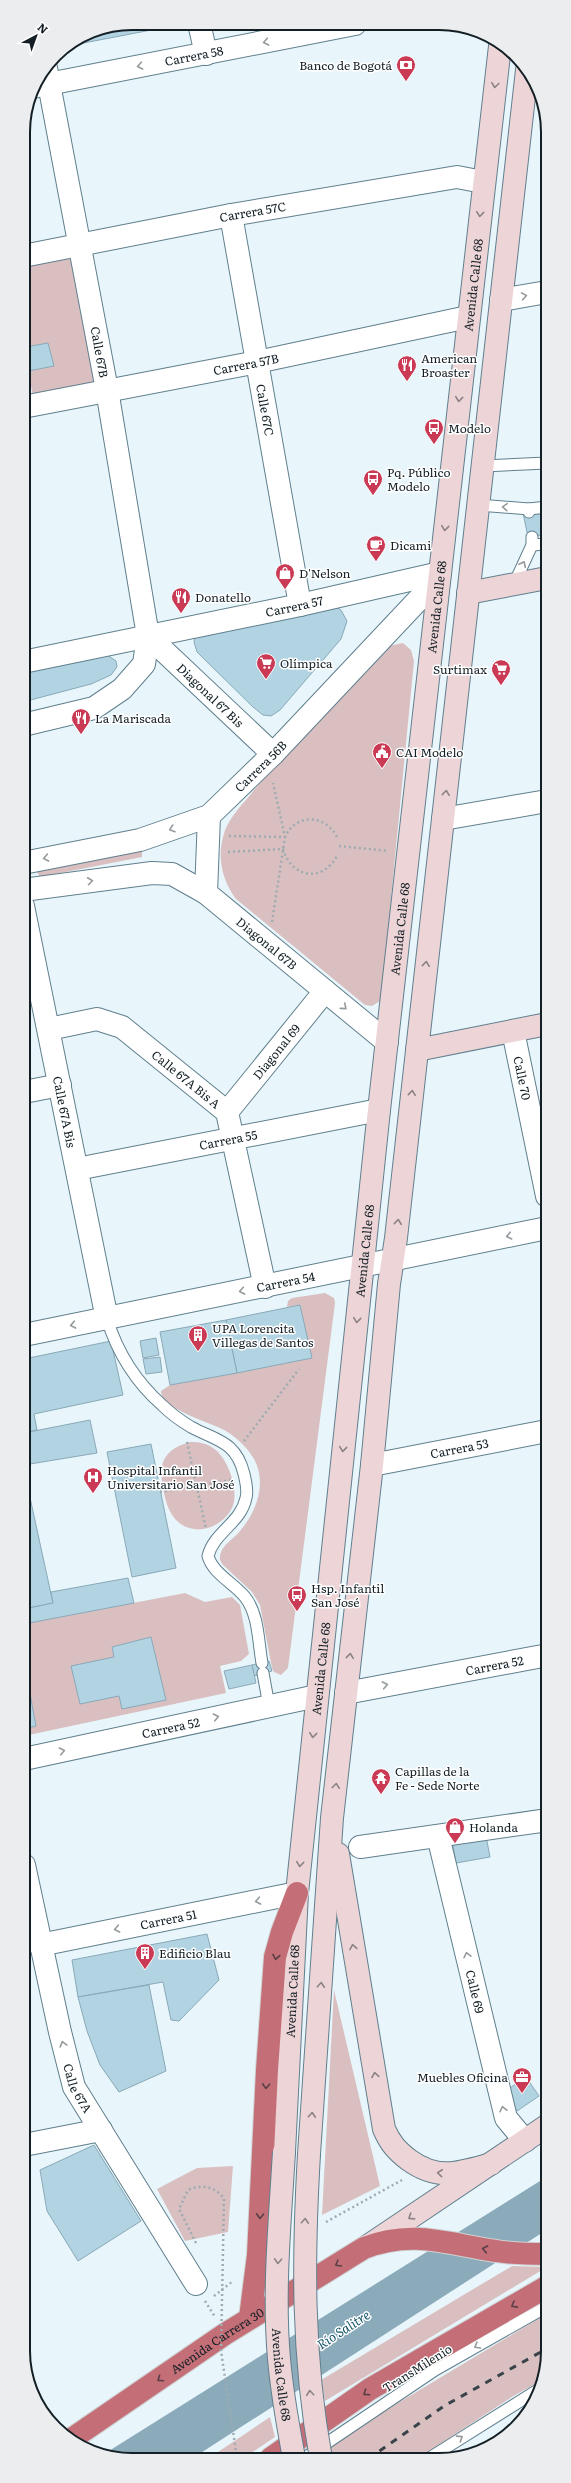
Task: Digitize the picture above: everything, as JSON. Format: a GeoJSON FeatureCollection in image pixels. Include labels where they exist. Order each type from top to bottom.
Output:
{"type":"FeatureCollection","features":[{"type":"Feature","properties":{"kind":"highway"},"geometry":{"type":"LineString","coordinates":[[250,2318],[258,2255],[267,2070],[276,1957],[297,1893]]}},
{"type":"Feature","properties":{"kind":"highway","name":"Avenida Carrera 30"},"geometry":{"type":"LineString","coordinates":[[76,2436],[225,2334],[364,2248],[393,2239],[427,2238],[496,2252],[541,2254]]}},
{"type":"Feature","properties":{"kind":"highway"},"geometry":{"type":"LineString","coordinates":[[278,2453],[370,2389],[541,2290]]}},
{"type":"Feature","properties":{"kind":"main road","name":"Avenida Calle 68"},"geometry":{"type":"LineString","coordinates":[[293,2453],[285,2411],[279,2358],[277,2289],[297,1893],[379,1110],[483,182],[499,50]]}},
{"type":"Feature","properties":{"kind":"main road","name":"Avenida Calle 68"},"geometry":{"type":"LineString","coordinates":[[320,2453],[311,2405],[305,2340],[304,2243],[332,1818],[372,1464],[389,1284],[393,1261],[417,1050],[526,79]]}},
{"type":"Feature","properties":{"kind":"main road"},"geometry":{"type":"LineString","coordinates":[[468,593],[541,579]]}},
{"type":"Feature","properties":{"kind":"main road"},"geometry":{"type":"LineString","coordinates":[[417,1050],[541,1025]]}},
{"type":"Feature","properties":{"kind":"main road"},"geometry":{"type":"LineString","coordinates":[[332,1818],[384,2129],[388,2140],[398,2152],[415,2165],[435,2173],[461,2172],[491,2164]]}},
{"type":"Feature","properties":{"kind":"main road","name":"Avenida Carrera 30"},"geometry":{"type":"LineString","coordinates":[[364,2248],[541,2130]]}},
{"type":"Feature","properties":{"kind":"street"},"geometry":{"type":"LineString","coordinates":[[201,30],[206,54]]}},
{"type":"Feature","properties":{"kind":"street","name":"Carrera 58"},"geometry":{"type":"LineString","coordinates":[[45,80],[206,54],[324,30]]}},
{"type":"Feature","properties":{"kind":"street","name":"Calle 67B"},"geometry":{"type":"LineString","coordinates":[[43,82],[80,245],[107,390],[148,636]]}},
{"type":"Feature","properties":{"kind":"street","name":"Carrera 57C"},"geometry":{"type":"LineString","coordinates":[[30,255],[231,215],[457,177],[483,182]]}},
{"type":"Feature","properties":{"kind":"street","name":"Calle 67C"},"geometry":{"type":"LineString","coordinates":[[231,215],[300,605]]}},
{"type":"Feature","properties":{"kind":"street"},"geometry":{"type":"LineString","coordinates":[[501,300],[541,293]]}},
{"type":"Feature","properties":{"kind":"street","name":"Carrera 57B"},"geometry":{"type":"LineString","coordinates":[[30,406],[107,390],[256,362],[468,317]]}},
{"type":"Feature","properties":{"kind":"street","name":"Carrera 57"},"geometry":{"type":"LineString","coordinates":[[30,661],[300,605],[440,573]]}},
{"type":"Feature","properties":{"kind":"street","name":"Carrera 56B"},"geometry":{"type":"LineString","coordinates":[[30,862],[140,840],[208,835],[270,757],[420,597],[440,573]]}},
{"type":"Feature","properties":{"kind":"street"},"geometry":{"type":"LineString","coordinates":[[30,723],[94,708],[122,689],[144,664],[148,636]]}},
{"type":"Feature","properties":{"kind":"street","name":"Diagonal 67 Bis"},"geometry":{"type":"LineString","coordinates":[[148,636],[270,757]]}},
{"type":"Feature","properties":{"kind":"street"},"geometry":{"type":"LineString","coordinates":[[443,819],[541,802]]}},
{"type":"Feature","properties":{"kind":"street"},"geometry":{"type":"LineString","coordinates":[[30,889],[152,874],[172,874],[206,893],[208,835]]}},
{"type":"Feature","properties":{"kind":"street","name":"Diagonal 67B"},"geometry":{"type":"LineString","coordinates":[[206,893],[387,1042]]}},
{"type":"Feature","properties":{"kind":"street","name":"Calle 67A Bis"},"geometry":{"type":"LineString","coordinates":[[30,936],[107,1319]]}},
{"type":"Feature","properties":{"kind":"street","name":"Diagonal 69"},"geometry":{"type":"LineString","coordinates":[[227,1112],[325,991]]}},
{"type":"Feature","properties":{"kind":"street","name":"Calle 67A Bis A"},"geometry":{"type":"LineString","coordinates":[[49,1029],[97,1020],[122,1027],[227,1112],[265,1287]]}},
{"type":"Feature","properties":{"kind":"street","name":"Calle 70"},"geometry":{"type":"LineString","coordinates":[[513,1031],[541,1167]]}},
{"type":"Feature","properties":{"kind":"street"},"geometry":{"type":"LineString","coordinates":[[30,1091],[60,1085]]}},
{"type":"Feature","properties":{"kind":"street","name":"Carrera 55"},"geometry":{"type":"LineString","coordinates":[[77,1169],[379,1110]]}},
{"type":"Feature","properties":{"kind":"street","name":"Carrera 54"},"geometry":{"type":"LineString","coordinates":[[30,1335],[541,1229]]}},
{"type":"Feature","properties":{"kind":"street","name":"Carrera 53"},"geometry":{"type":"LineString","coordinates":[[372,1464],[541,1432]]}},
{"type":"Feature","properties":{"kind":"street","name":"Carrera 52"},"geometry":{"type":"LineString","coordinates":[[346,1693],[541,1656]]}},
{"type":"Feature","properties":{"kind":"street","name":"Carrera 52"},"geometry":{"type":"LineString","coordinates":[[30,1758],[317,1696]]}},
{"type":"Feature","properties":{"kind":"street"},"geometry":{"type":"LineString","coordinates":[[360,1847],[541,1821]]}},
{"type":"Feature","properties":{"kind":"street","name":"Calle 69"},"geometry":{"type":"LineString","coordinates":[[438,1836],[506,2118],[525,2141]]}},
{"type":"Feature","properties":{"kind":"street","name":"Carrera 51"},"geometry":{"type":"LineString","coordinates":[[40,1945],[297,1893]]}},
{"type":"Feature","properties":{"kind":"street","name":"Calle 67A"},"geometry":{"type":"LineString","coordinates":[[30,1895],[40,1945],[74,2087],[196,2284]]}},
{"type":"Feature","properties":{"kind":"street"},"geometry":{"type":"LineString","coordinates":[[30,2145],[101,2130]]}},
{"type":"Feature","properties":{"kind":"lane"},"geometry":{"type":"LineString","coordinates":[[482,466],[541,463]]}},
{"type":"Feature","properties":{"kind":"lane"},"geometry":{"type":"LineString","coordinates":[[478,505],[529,511],[541,508]]}},
{"type":"Feature","properties":{"kind":"lane"},"geometry":{"type":"LineString","coordinates":[[514,584],[532,541],[541,543]]}},
{"type":"Feature","properties":{"kind":"lane"},"geometry":{"type":"LineString","coordinates":[[107,1319],[115,1341],[131,1370],[153,1397],[183,1422],[219,1439],[236,1453],[241,1461],[245,1477],[246,1499],[240,1514],[210,1549],[210,1562],[250,1606],[256,1624],[269,1706]]}},
{"type":"Feature","properties":{"kind":"lane","name":"TransMilenio"},"geometry":{"type":"LineString","coordinates":[[311,2453],[436,2370],[541,2310]]}},
{"type":"Feature","properties":{"kind":"lane"},"geometry":{"type":"LineString","coordinates":[[438,2453],[531,2394]]}},
{"type":"Feature","properties":{"kind":"path"},"geometry":{"type":"LineString","coordinates":[[268,943],[284,837],[270,757]]}},
{"type":"Feature","properties":{"kind":"path"},"geometry":{"type":"LineString","coordinates":[[284,837],[294,824],[310,818],[327,824],[337,837]]}},
{"type":"Feature","properties":{"kind":"path"},"geometry":{"type":"LineString","coordinates":[[208,835],[284,837]]}},
{"type":"Feature","properties":{"kind":"path"},"geometry":{"type":"LineString","coordinates":[[208,835],[283,849]]}},
{"type":"Feature","properties":{"kind":"path"},"geometry":{"type":"LineString","coordinates":[[339,846],[408,854]]}},
{"type":"Feature","properties":{"kind":"path"},"geometry":{"type":"LineString","coordinates":[[283,849],[291,866],[308,874],[326,869],[334,863],[338,854]]}},
{"type":"Feature","properties":{"kind":"path"},"geometry":{"type":"LineString","coordinates":[[236,1453],[299,1369]]}},
{"type":"Feature","properties":{"kind":"path"},"geometry":{"type":"LineString","coordinates":[[183,1422],[210,1549]]}},
{"type":"Feature","properties":{"kind":"path"},"geometry":{"type":"LineString","coordinates":[[160,1492],[245,1477]]}},
{"type":"Feature","properties":{"kind":"path"},"geometry":{"type":"LineString","coordinates":[[196,2243],[179,2209],[188,2190],[200,2185],[215,2189],[224,2198],[221,2351],[236,2453]]}},
{"type":"Feature","properties":{"kind":"path"},"geometry":{"type":"LineString","coordinates":[[196,2284],[225,2334]]}},
{"type":"Feature","properties":{"kind":"shaded area"},"geometry":{"type":"Polygon","coordinates":[[[71,251],[99,383],[33,396],[30,381],[30,371],[53,366],[48,343],[30,346],[30,260],[71,251]]]}},
{"type":"Feature","properties":{"kind":"shaded area"},"geometry":{"type":"Polygon","coordinates":[[[403,643],[411,650],[414,661],[382,992],[380,1001],[372,1006],[365,1005],[236,899],[231,892],[222,870],[221,845],[225,831],[234,814],[284,755],[389,646],[403,643]]]}},
{"type":"Feature","properties":{"kind":"shaded area"},"geometry":{"type":"Polygon","coordinates":[[[142,849],[142,857],[40,877],[35,869],[142,849]]]}},
{"type":"Feature","properties":{"kind":"shaded area"},"geometry":{"type":"Polygon","coordinates":[[[325,1293],[334,1298],[335,1303],[288,1668],[281,1675],[274,1672],[272,1668],[260,1605],[252,1592],[223,1565],[220,1560],[220,1555],[224,1547],[237,1535],[251,1515],[255,1506],[260,1487],[258,1468],[254,1459],[238,1440],[226,1431],[188,1415],[169,1404],[163,1398],[161,1391],[170,1385],[311,1358],[300,1305],[287,1307],[288,1301],[292,1298],[325,1293]]]}},
{"type":"Feature","properties":{"kind":"shaded area"},"geometry":{"type":"Polygon","coordinates":[[[190,1442],[205,1444],[210,1446],[218,1453],[228,1467],[235,1493],[232,1508],[227,1515],[222,1521],[207,1528],[191,1529],[176,1520],[168,1507],[162,1483],[162,1467],[167,1455],[180,1445],[190,1442]]]}},
{"type":"Feature","properties":{"kind":"shaded area"},"geometry":{"type":"Polygon","coordinates":[[[185,1593],[205,1602],[232,1597],[240,1605],[249,1654],[241,1661],[220,1666],[226,1693],[30,1735],[30,1728],[36,1726],[30,1694],[30,1623],[185,1593]]]}},
{"type":"Feature","properties":{"kind":"shaded area"},"geometry":{"type":"Polygon","coordinates":[[[334,1990],[380,2186],[322,2215],[334,1990]]]}},
{"type":"Feature","properties":{"kind":"shaded area"},"geometry":{"type":"Polygon","coordinates":[[[233,2166],[228,2232],[185,2241],[157,2189],[197,2168],[233,2166]]]}},
{"type":"Feature","properties":{"kind":"shaded area"},"geometry":{"type":"Polygon","coordinates":[[[512,2266],[541,2267],[541,2271],[325,2401],[321,2380],[512,2266]]]}},
{"type":"Feature","properties":{"kind":"shaded area"},"geometry":{"type":"Polygon","coordinates":[[[541,2317],[541,2357],[536,2384],[515,2395],[426,2453],[322,2453],[373,2418],[541,2317]]]}},
{"type":"Feature","properties":{"kind":"shaded area"},"geometry":{"type":"Polygon","coordinates":[[[270,2417],[275,2437],[251,2453],[216,2453],[270,2417]]]}},
{"type":"Feature","properties":{"kind":"water","name":"Río Salitre"},"geometry":{"type":"Polygon","coordinates":[[[541,2180],[541,2234],[201,2453],[126,2453],[109,2451],[541,2180]]]}},
{"type":"Feature","properties":{"kind":"building"},"geometry":{"type":"Polygon","coordinates":[[[126,30],[151,30],[83,43],[106,33],[126,30]]]}},
{"type":"Feature","properties":{"kind":"building"},"geometry":{"type":"Polygon","coordinates":[[[48,343],[54,366],[30,371],[30,346],[48,343]]]}},
{"type":"Feature","properties":{"kind":"building"},"geometry":{"type":"Polygon","coordinates":[[[541,510],[541,535],[528,537],[523,513],[541,510]]]}},
{"type":"Feature","properties":{"kind":"building","name":"Olímpica"},"geometry":{"type":"Polygon","coordinates":[[[336,607],[341,610],[347,621],[341,639],[280,710],[271,716],[263,715],[253,707],[197,652],[194,642],[195,636],[336,607]]]}},
{"type":"Feature","properties":{"kind":"building"},"geometry":{"type":"Polygon","coordinates":[[[106,654],[116,661],[117,667],[111,675],[91,684],[30,700],[30,670],[106,654]]]}},
{"type":"Feature","properties":{"kind":"building"},"geometry":{"type":"Polygon","coordinates":[[[300,1305],[312,1358],[237,1373],[226,1320],[300,1305]]]}},
{"type":"Feature","properties":{"kind":"building","name":"UPA Lorencita Villegas de Santos"},"geometry":{"type":"Polygon","coordinates":[[[226,1320],[237,1373],[170,1385],[160,1332],[226,1320]]]}},
{"type":"Feature","properties":{"kind":"building"},"geometry":{"type":"Polygon","coordinates":[[[156,1338],[159,1355],[143,1358],[140,1341],[156,1338]]]}},
{"type":"Feature","properties":{"kind":"building"},"geometry":{"type":"Polygon","coordinates":[[[111,1341],[123,1395],[34,1414],[37,1430],[30,1432],[30,1358],[111,1341]]]}},
{"type":"Feature","properties":{"kind":"building"},"geometry":{"type":"Polygon","coordinates":[[[160,1357],[162,1372],[146,1374],[143,1359],[160,1357]]]}},
{"type":"Feature","properties":{"kind":"building"},"geometry":{"type":"Polygon","coordinates":[[[90,1420],[97,1453],[30,1464],[30,1432],[90,1420]]]}},
{"type":"Feature","properties":{"kind":"building"},"geometry":{"type":"Polygon","coordinates":[[[151,1444],[176,1568],[132,1577],[107,1452],[151,1444]]]}},
{"type":"Feature","properties":{"kind":"building"},"geometry":{"type":"Polygon","coordinates":[[[30,1498],[53,1603],[30,1608],[30,1498]]]}},
{"type":"Feature","properties":{"kind":"building"},"geometry":{"type":"Polygon","coordinates":[[[128,1578],[134,1603],[30,1623],[30,1608],[53,1603],[51,1592],[128,1578]]]}},
{"type":"Feature","properties":{"kind":"building"},"geometry":{"type":"Polygon","coordinates":[[[151,1637],[166,1700],[122,1709],[119,1696],[80,1704],[71,1666],[114,1657],[112,1647],[151,1637]]]}},
{"type":"Feature","properties":{"kind":"building"},"geometry":{"type":"Polygon","coordinates":[[[269,1661],[272,1671],[254,1676],[252,1665],[269,1661]]]}},
{"type":"Feature","properties":{"kind":"building"},"geometry":{"type":"Polygon","coordinates":[[[252,1665],[256,1683],[229,1689],[224,1671],[252,1665]]]}},
{"type":"Feature","properties":{"kind":"building"},"geometry":{"type":"Polygon","coordinates":[[[30,1694],[36,1726],[30,1728],[30,1694]]]}},
{"type":"Feature","properties":{"kind":"building"},"geometry":{"type":"Polygon","coordinates":[[[486,1836],[490,1857],[456,1863],[452,1841],[486,1836]]]}},
{"type":"Feature","properties":{"kind":"building","name":"Edificio Blau"},"geometry":{"type":"Polygon","coordinates":[[[207,1934],[219,1980],[179,2021],[171,2020],[163,1982],[78,1997],[72,1960],[207,1934]]]}},
{"type":"Feature","properties":{"kind":"building"},"geometry":{"type":"Polygon","coordinates":[[[149,1985],[166,2071],[119,2092],[100,2065],[87,2031],[78,1997],[149,1985]]]}},
{"type":"Feature","properties":{"kind":"building","name":"Muebles Oficina"},"geometry":{"type":"Polygon","coordinates":[[[526,2077],[539,2096],[517,2111],[504,2092],[526,2077]]]}},
{"type":"Feature","properties":{"kind":"building"},"geometry":{"type":"Polygon","coordinates":[[[94,2145],[141,2221],[78,2261],[47,2211],[40,2170],[94,2145]]]}},
{"type":"Feature","properties":{"kind":"railway"},"geometry":{"type":"LineString","coordinates":[[377,2453],[444,2406],[541,2352]]}},
{"type":"Feature","properties":{"kind":"place","name":"Banco de Bogotá"},"geometry":{"type":"Point","coordinates":[406,82]}},
{"type":"Feature","properties":{"kind":"place","name":"American Broaster"},"geometry":{"type":"Point","coordinates":[407,382]}},
{"type":"Feature","properties":{"kind":"place","name":"Modelo"},"geometry":{"type":"Point","coordinates":[434,445]}},
{"type":"Feature","properties":{"kind":"place","name":"Pq. Público Modelo"},"geometry":{"type":"Point","coordinates":[373,496]}},
{"type":"Feature","properties":{"kind":"place","name":"Dicami"},"geometry":{"type":"Point","coordinates":[376,562]}},
{"type":"Feature","properties":{"kind":"place","name":"D'Nelson"},"geometry":{"type":"Point","coordinates":[285,590]}},
{"type":"Feature","properties":{"kind":"place","name":"Donatello"},"geometry":{"type":"Point","coordinates":[181,614]}},
{"type":"Feature","properties":{"kind":"place","name":"Olímpica"},"geometry":{"type":"Point","coordinates":[266,680]}},
{"type":"Feature","properties":{"kind":"place","name":"Surtimax"},"geometry":{"type":"Point","coordinates":[501,686]}},
{"type":"Feature","properties":{"kind":"place","name":"La Mariscada"},"geometry":{"type":"Point","coordinates":[81,735]}},
{"type":"Feature","properties":{"kind":"place","name":"CAI Modelo"},"geometry":{"type":"Point","coordinates":[382,769]}},
{"type":"Feature","properties":{"kind":"place","name":"UPA Lorencita Villegas de Santos"},"geometry":{"type":"Point","coordinates":[198,1352]}},
{"type":"Feature","properties":{"kind":"place","name":"Hospital Infantil Universitario San José"},"geometry":{"type":"Point","coordinates":[93,1494]}},
{"type":"Feature","properties":{"kind":"place","name":"Hsp. Infantil San José"},"geometry":{"type":"Point","coordinates":[297,1612]}},
{"type":"Feature","properties":{"kind":"place","name":"Capillas de la Fe - Sede Norte"},"geometry":{"type":"Point","coordinates":[381,1795]}},
{"type":"Feature","properties":{"kind":"place","name":"Holanda"},"geometry":{"type":"Point","coordinates":[455,1844]}},
{"type":"Feature","properties":{"kind":"place","name":"Edificio Blau"},"geometry":{"type":"Point","coordinates":[145,1970]}},
{"type":"Feature","properties":{"kind":"place","name":"Muebles Oficina"},"geometry":{"type":"Point","coordinates":[522,2094]}}]}
